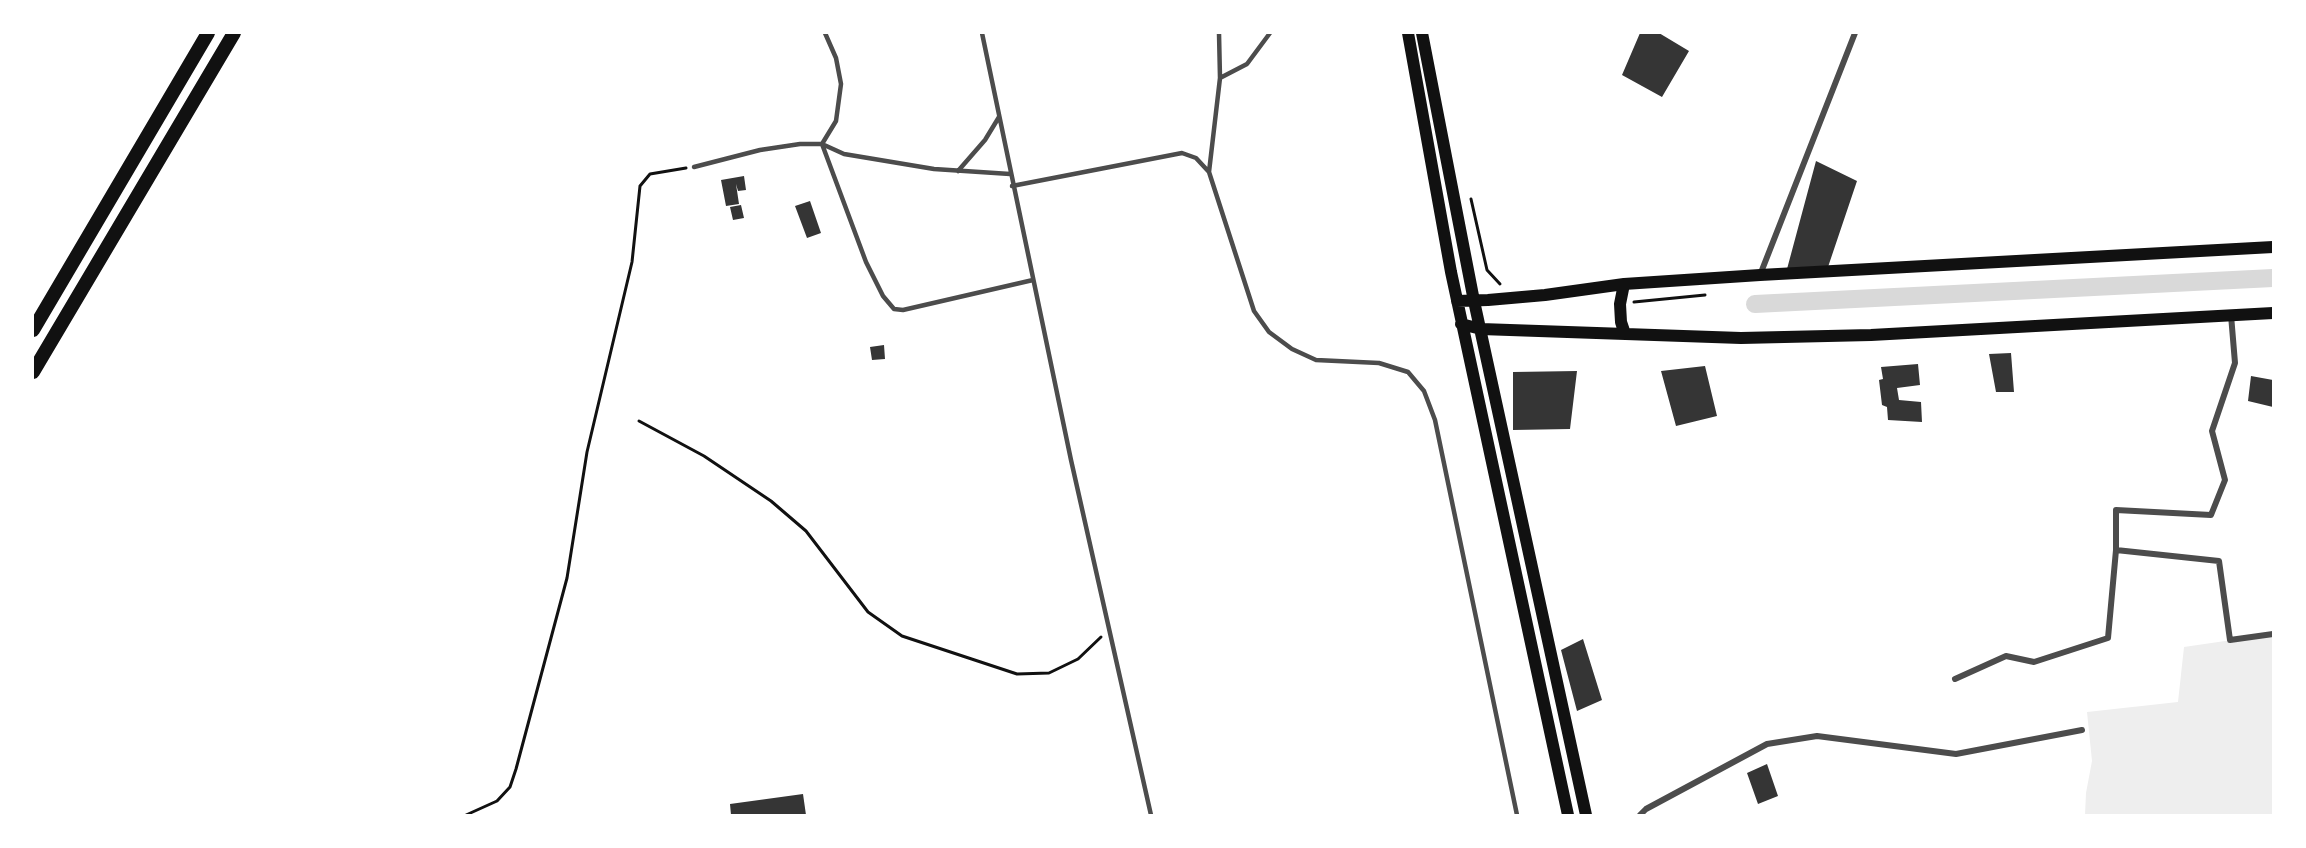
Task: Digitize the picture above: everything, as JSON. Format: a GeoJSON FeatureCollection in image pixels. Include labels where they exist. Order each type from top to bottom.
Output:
{"type":"FeatureCollection","features":[{"type":"Feature","properties":{"kind":"main road"},"geometry":{"type":"LineString","coordinates":[[33,330],[208,33]]}},
{"type":"Feature","properties":{"kind":"main road"},"geometry":{"type":"LineString","coordinates":[[33,372],[234,33]]}},
{"type":"Feature","properties":{"kind":"main road"},"geometry":{"type":"LineString","coordinates":[[1408,33],[1461,324],[1568,815]]}},
{"type":"Feature","properties":{"kind":"main road"},"geometry":{"type":"LineString","coordinates":[[1422,33],[1474,301],[1562,714],[1586,815]]}},
{"type":"Feature","properties":{"kind":"main road"},"geometry":{"type":"LineString","coordinates":[[1457,301],[1545,296],[1624,284],[2273,247]]}},
{"type":"Feature","properties":{"kind":"main road"},"geometry":{"type":"LineString","coordinates":[[1624,284],[1620,304],[1621,322],[1625,334]]}},
{"type":"Feature","properties":{"kind":"main road"},"geometry":{"type":"LineString","coordinates":[[1461,324],[1481,329],[1740,338],[1871,335],[2273,313]]}},
{"type":"Feature","properties":{"kind":"main road"},"geometry":{"type":"LineString","coordinates":[[1547,715],[1562,714]]}},
{"type":"Feature","properties":{"kind":"street"},"geometry":{"type":"LineString","coordinates":[[1760,275],[1855,33]]}},
{"type":"Feature","properties":{"kind":"street"},"geometry":{"type":"LineString","coordinates":[[1955,679],[2006,656],[2034,662],[2108,638],[2116,550],[2116,510],[2211,515],[2225,480],[2212,431],[2235,363],[2231,315]]}},
{"type":"Feature","properties":{"kind":"street"},"geometry":{"type":"LineString","coordinates":[[2116,550],[2219,561],[2229,640],[2273,634]]}},
{"type":"Feature","properties":{"kind":"street"},"geometry":{"type":"LineString","coordinates":[[1640,815],[1646,809],[1767,744],[1817,736],[1956,754],[2082,730]]}},
{"type":"Feature","properties":{"kind":"lane"},"geometry":{"type":"LineString","coordinates":[[822,144],[836,121],[841,84],[836,58],[825,33]]}},
{"type":"Feature","properties":{"kind":"lane"},"geometry":{"type":"LineString","coordinates":[[982,33],[1012,186],[1108,629],[1151,815]]}},
{"type":"Feature","properties":{"kind":"lane"},"geometry":{"type":"LineString","coordinates":[[1219,33],[1220,78],[1209,172],[1254,311],[1269,332],[1292,348],[1316,360],[1379,363],[1408,372],[1424,391],[1436,420],[1517,815]]}},
{"type":"Feature","properties":{"kind":"lane"},"geometry":{"type":"LineString","coordinates":[[1220,78],[1247,64],[1270,33]]}},
{"type":"Feature","properties":{"kind":"lane"},"geometry":{"type":"LineString","coordinates":[[958,171],[985,140],[999,117]]}},
{"type":"Feature","properties":{"kind":"lane"},"geometry":{"type":"LineString","coordinates":[[694,167],[760,150],[800,144],[822,144],[844,153],[934,169],[1010,174]]}},
{"type":"Feature","properties":{"kind":"lane"},"geometry":{"type":"LineString","coordinates":[[822,144],[866,262],[884,296],[894,309],[903,310],[1033,280]]}},
{"type":"Feature","properties":{"kind":"lane"},"geometry":{"type":"LineString","coordinates":[[1012,186],[1182,153],[1196,158],[1209,172]]}},
{"type":"Feature","properties":{"kind":"path"},"geometry":{"type":"LineString","coordinates":[[466,815],[497,801],[510,787],[516,769],[567,578],[587,452],[632,262],[640,186],[650,174],[694,167]]}},
{"type":"Feature","properties":{"kind":"path"},"geometry":{"type":"LineString","coordinates":[[639,422],[704,456],[771,501],[806,531],[868,612],[902,636],[1017,674],[1028,674],[1049,673],[1078,660],[1108,629]]}},
{"type":"Feature","properties":{"kind":"shaded area"},"geometry":{"type":"Polygon","coordinates":[[[2273,634],[2273,815],[2085,815],[2086,793],[2092,761],[2087,712],[2178,702],[2184,647],[2273,634]]]}},
{"type":"Feature","properties":{"kind":"building"},"geometry":{"type":"Polygon","coordinates":[[[1640,33],[1659,33],[1689,51],[1662,97],[1622,75],[1640,33]]]}},
{"type":"Feature","properties":{"kind":"building"},"geometry":{"type":"Polygon","coordinates":[[[1816,161],[1857,181],[1828,267],[1787,269],[1816,161]]]}},
{"type":"Feature","properties":{"kind":"building"},"geometry":{"type":"Polygon","coordinates":[[[744,176],[746,190],[738,191],[736,184],[739,204],[726,206],[721,180],[744,176]]]}},
{"type":"Feature","properties":{"kind":"building"},"geometry":{"type":"Polygon","coordinates":[[[810,201],[821,233],[807,238],[795,206],[810,201]]]}},
{"type":"Feature","properties":{"kind":"building"},"geometry":{"type":"Polygon","coordinates":[[[741,205],[744,218],[733,220],[730,207],[741,205]]]}},
{"type":"Feature","properties":{"kind":"building"},"geometry":{"type":"Polygon","coordinates":[[[884,345],[885,359],[872,360],[870,347],[884,345]]]}},
{"type":"Feature","properties":{"kind":"building"},"geometry":{"type":"Polygon","coordinates":[[[2011,353],[2014,392],[1996,392],[1989,354],[2011,353]]]}},
{"type":"Feature","properties":{"kind":"building"},"geometry":{"type":"Polygon","coordinates":[[[1918,364],[1920,385],[1897,388],[1899,400],[1921,402],[1922,422],[1888,420],[1887,407],[1882,405],[1879,380],[1883,379],[1881,367],[1918,364]]]}},
{"type":"Feature","properties":{"kind":"building"},"geometry":{"type":"Polygon","coordinates":[[[1705,366],[1717,416],[1676,426],[1661,371],[1705,366]]]}},
{"type":"Feature","properties":{"kind":"building"},"geometry":{"type":"Polygon","coordinates":[[[1577,371],[1570,429],[1513,430],[1513,372],[1577,371]]]}},
{"type":"Feature","properties":{"kind":"building"},"geometry":{"type":"Polygon","coordinates":[[[2251,376],[2273,380],[2273,407],[2248,401],[2251,376]]]}},
{"type":"Feature","properties":{"kind":"building"},"geometry":{"type":"Polygon","coordinates":[[[1583,639],[1602,700],[1577,711],[1561,650],[1583,639]]]}},
{"type":"Feature","properties":{"kind":"building"},"geometry":{"type":"Polygon","coordinates":[[[1767,764],[1778,796],[1758,804],[1747,773],[1767,764]]]}},
{"type":"Feature","properties":{"kind":"building"},"geometry":{"type":"Polygon","coordinates":[[[803,794],[806,815],[731,815],[730,804],[803,794]]]}},
{"type":"Feature","properties":{"kind":"waterway"},"geometry":{"type":"LineString","coordinates":[[1755,304],[2273,278]]}}]}
